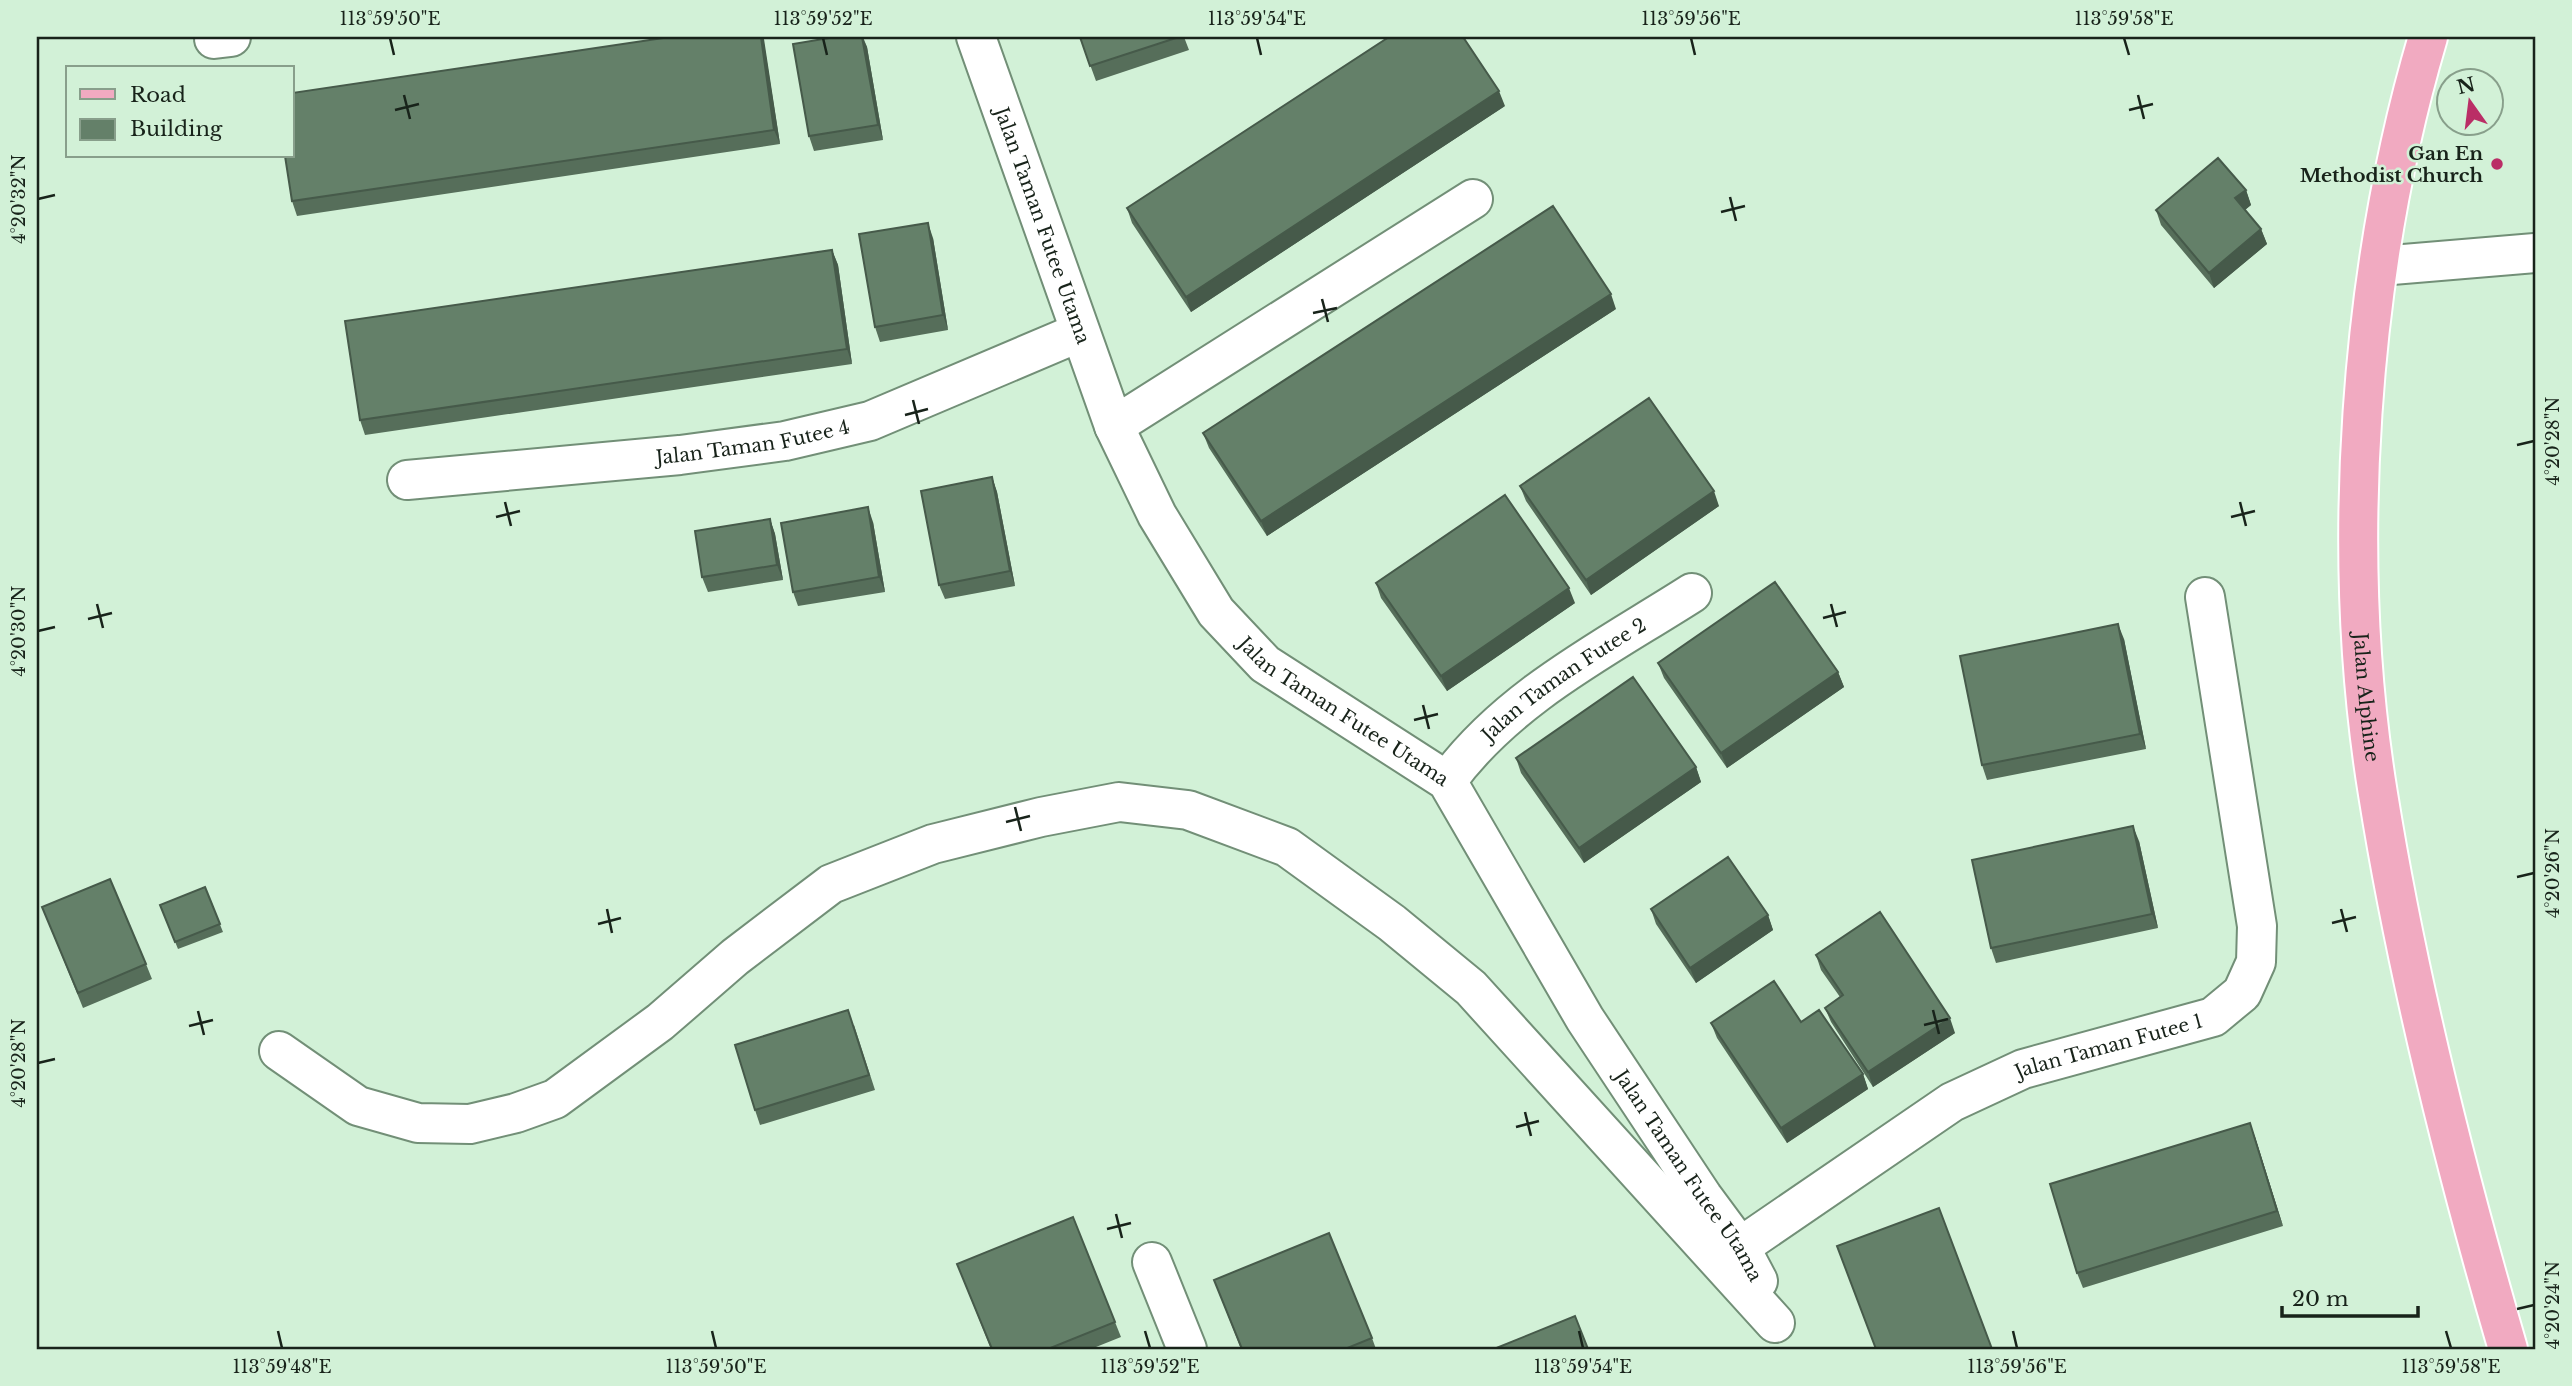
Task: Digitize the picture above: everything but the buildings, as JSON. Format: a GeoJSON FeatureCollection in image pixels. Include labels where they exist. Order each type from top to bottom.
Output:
{"type":"FeatureCollection","features":[{"type":"Feature","properties":{"kind":"main road","name":"Jalan Alphine"},"geometry":{"type":"LineString","coordinates":[[2428,37],[2400,149],[2370,332],[2362,424],[2359,517],[2361,609],[2376,780],[2412,972],[2478,1246],[2508,1349]]}},
{"type":"Feature","properties":{"kind":"street","name":"Jalan Taman Futee Utama"},"geometry":{"type":"LineString","coordinates":[[976,37],[1114,426],[1157,515],[1216,612],[1265,664],[1447,781],[1585,1019],[1740,1247],[1760,1284],[1778,1336]]}},
{"type":"Feature","properties":{"kind":"street"},"geometry":{"type":"LineString","coordinates":[[1114,426],[1473,199]]}},
{"type":"Feature","properties":{"kind":"street"},"geometry":{"type":"LineString","coordinates":[[2380,266],[2535,253]]}},
{"type":"Feature","properties":{"kind":"street","name":"Jalan Taman Futee 4"},"geometry":{"type":"LineString","coordinates":[[407,480],[680,454],[785,441],[870,421],[1080,332]]}},
{"type":"Feature","properties":{"kind":"street","name":"Jalan Taman Futee 2"},"geometry":{"type":"LineString","coordinates":[[1447,781],[1462,760],[1524,701],[1692,593]]}},
{"type":"Feature","properties":{"kind":"street","name":"Jalan Taman Futee 1"},"geometry":{"type":"LineString","coordinates":[[1740,1247],[1952,1102],[2023,1069],[2213,1017],[2242,993],[2256,962],[2257,926],[2205,597]]}},
{"type":"Feature","properties":{"kind":"street"},"geometry":{"type":"LineString","coordinates":[[279,1051],[358,1106],[418,1124],[470,1124],[516,1113],[555,1100],[660,1022],[735,957],[831,884],[933,844],[1041,817],[1119,802],[1188,810],[1287,847],[1392,923],[1471,988],[1778,1336]]}},
{"type":"Feature","properties":{"kind":"street"},"geometry":{"type":"LineString","coordinates":[[1152,1262],[1187,1349]]}},
{"type":"Feature","properties":{"kind":"place","name":"Gan En Methodist Church"},"geometry":{"type":"Point","coordinates":[2497,164]}}]}
